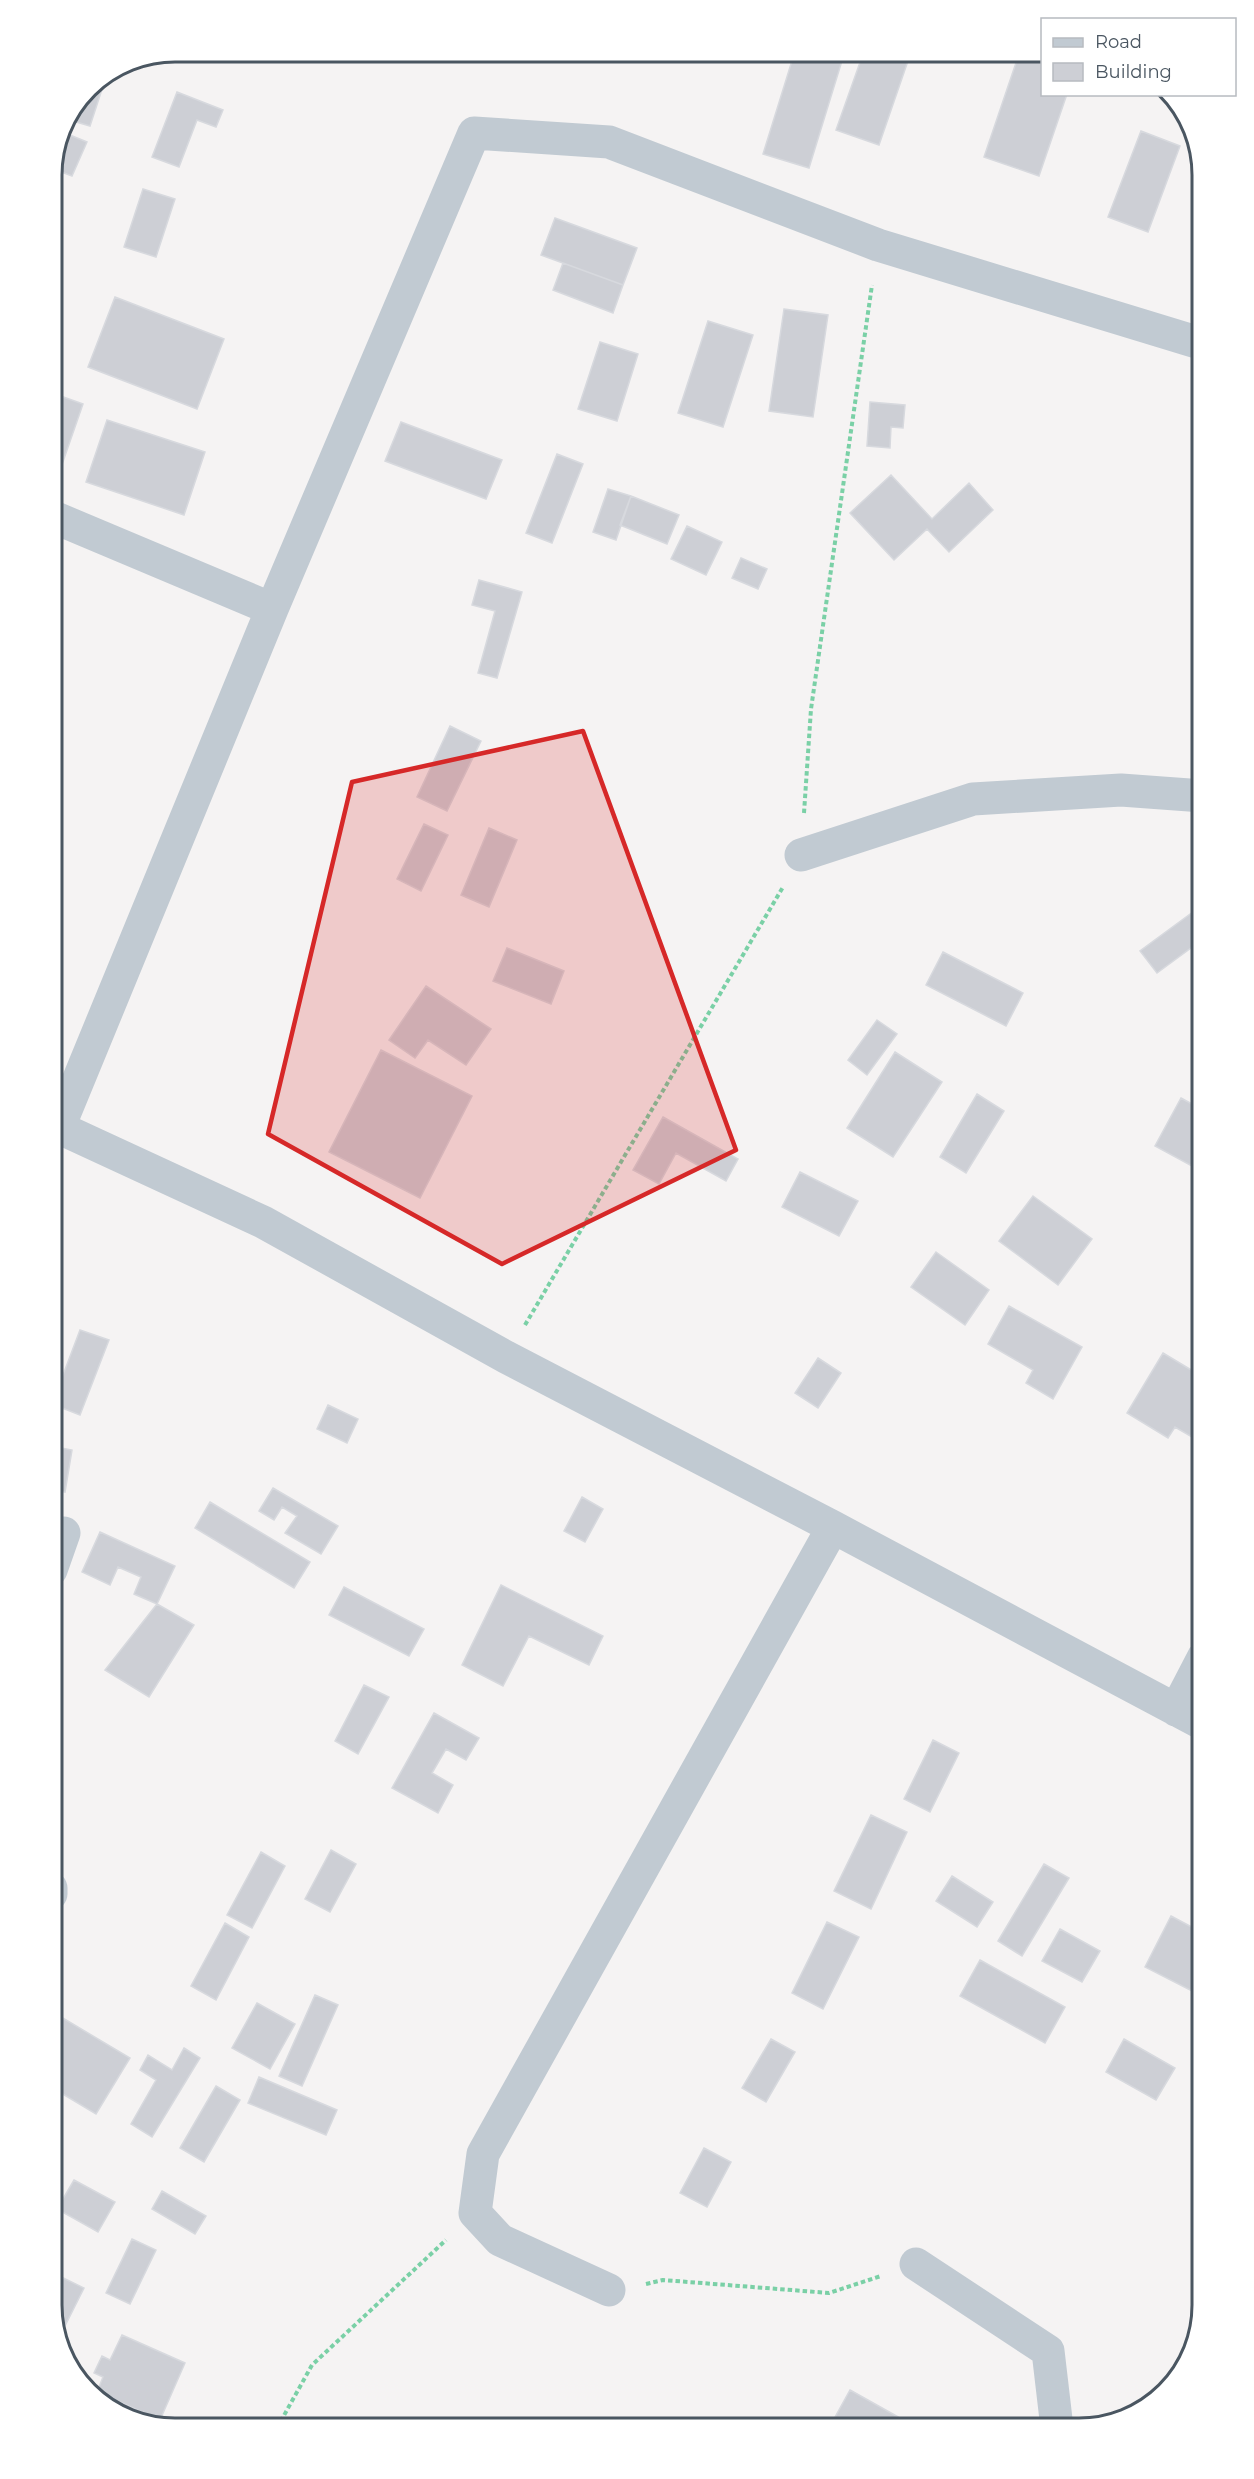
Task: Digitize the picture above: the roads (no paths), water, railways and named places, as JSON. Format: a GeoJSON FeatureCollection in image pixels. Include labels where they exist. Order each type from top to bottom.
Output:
{"type":"FeatureCollection","features":[{"type":"Feature","properties":{"kind":"street"},"geometry":{"type":"LineString","coordinates":[[62,1109],[474,133],[609,142],[878,244],[1192,342]]}},
{"type":"Feature","properties":{"kind":"street"},"geometry":{"type":"LineString","coordinates":[[62,521],[272,609]]}},
{"type":"Feature","properties":{"kind":"street"},"geometry":{"type":"LineString","coordinates":[[801,855],[974,799],[1121,790],[1192,795]]}},
{"type":"Feature","properties":{"kind":"street"},"geometry":{"type":"LineString","coordinates":[[62,1129],[263,1222],[506,1357],[1190,1717]]}},
{"type":"Feature","properties":{"kind":"street"},"geometry":{"type":"LineString","coordinates":[[609,2290],[500,2240],[475,2213],[483,2154],[832,1527]]}},
{"type":"Feature","properties":{"kind":"street"},"geometry":{"type":"LineString","coordinates":[[62,1539],[64,1533]]}},
{"type":"Feature","properties":{"kind":"street"},"geometry":{"type":"LineString","coordinates":[[916,2264],[1048,2351],[1056,2418]]}}]}
